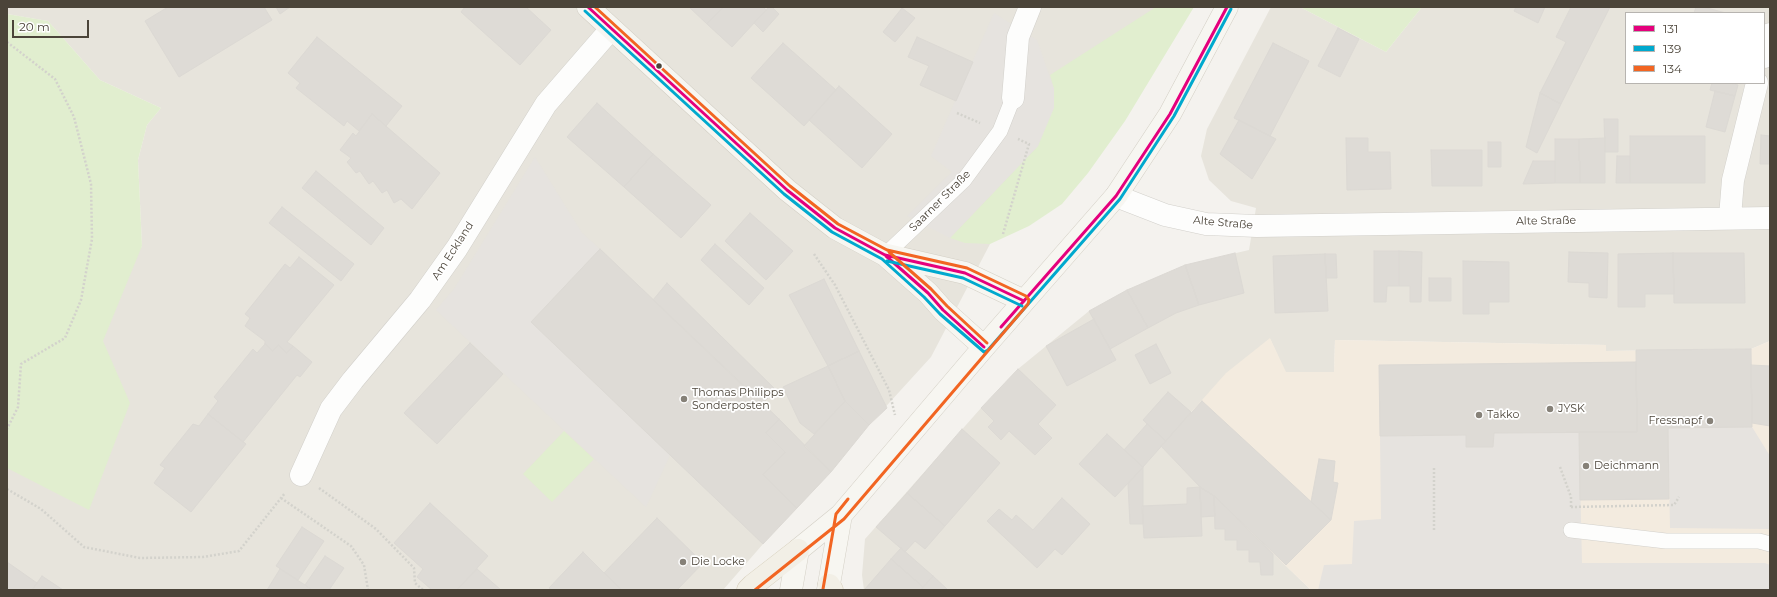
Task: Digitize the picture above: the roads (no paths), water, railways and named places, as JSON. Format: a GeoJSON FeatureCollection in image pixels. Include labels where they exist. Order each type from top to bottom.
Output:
{"type":"FeatureCollection","features":[{"type":"Feature","properties":{"kind":"main road"},"geometry":{"type":"LineString","coordinates":[[588,7],[611,30],[786,190],[835,228],[885,255],[928,293],[943,310],[984,347]]}},
{"type":"Feature","properties":{"kind":"main road"},"geometry":{"type":"LineString","coordinates":[[748,590],[752,585],[842,515],[984,347],[1116,196],[1170,114],[1227,7]]}},
{"type":"Feature","properties":{"kind":"main road"},"geometry":{"type":"LineString","coordinates":[[885,255],[965,273],[1024,301]]}},
{"type":"Feature","properties":{"kind":"main road"},"geometry":{"type":"LineString","coordinates":[[830,588],[842,515]]}},
{"type":"Feature","properties":{"kind":"main road"},"geometry":{"type":"LineString","coordinates":[[791,590],[798,550]]}},
{"type":"Feature","properties":{"kind":"street","name":"Saarner Straße"},"geometry":{"type":"LineString","coordinates":[[1013,98],[1018,37],[1030,7]]}},
{"type":"Feature","properties":{"kind":"street","name":"Am Eckland"},"geometry":{"type":"LineString","coordinates":[[301,475],[331,409],[353,380],[420,300],[457,248],[546,104],[611,30]]}},
{"type":"Feature","properties":{"kind":"street"},"geometry":{"type":"LineString","coordinates":[[1765,53],[1770,34]]}},
{"type":"Feature","properties":{"kind":"street"},"geometry":{"type":"LineString","coordinates":[[1730,217],[1733,180],[1757,84]]}},
{"type":"Feature","properties":{"kind":"street","name":"Alte Straße"},"geometry":{"type":"LineString","coordinates":[[1116,196],[1164,215],[1206,224],[1257,226],[1730,217],[1770,218]]}},
{"type":"Feature","properties":{"kind":"lane","name":"Saarner Straße"},"geometry":{"type":"LineString","coordinates":[[885,255],[964,180],[1000,131],[1013,98]]}},
{"type":"Feature","properties":{"kind":"lane"},"geometry":{"type":"LineString","coordinates":[[1571,530],[1666,541],[1759,541],[1770,544]]}},
{"type":"Feature","properties":{"kind":"place","name":"Thomas Philipps Sonderposten"},"geometry":{"type":"Point","coordinates":[684,399]}},
{"type":"Feature","properties":{"kind":"place","name":"JYSK"},"geometry":{"type":"Point","coordinates":[1550,409]}},
{"type":"Feature","properties":{"kind":"place","name":"Takko"},"geometry":{"type":"Point","coordinates":[1479,415]}},
{"type":"Feature","properties":{"kind":"place","name":"Fressnapf"},"geometry":{"type":"Point","coordinates":[1710,421]}},
{"type":"Feature","properties":{"kind":"place","name":"Deichmann"},"geometry":{"type":"Point","coordinates":[1586,466]}},
{"type":"Feature","properties":{"kind":"place","name":"Die Locke"},"geometry":{"type":"Point","coordinates":[683,562]}}]}
